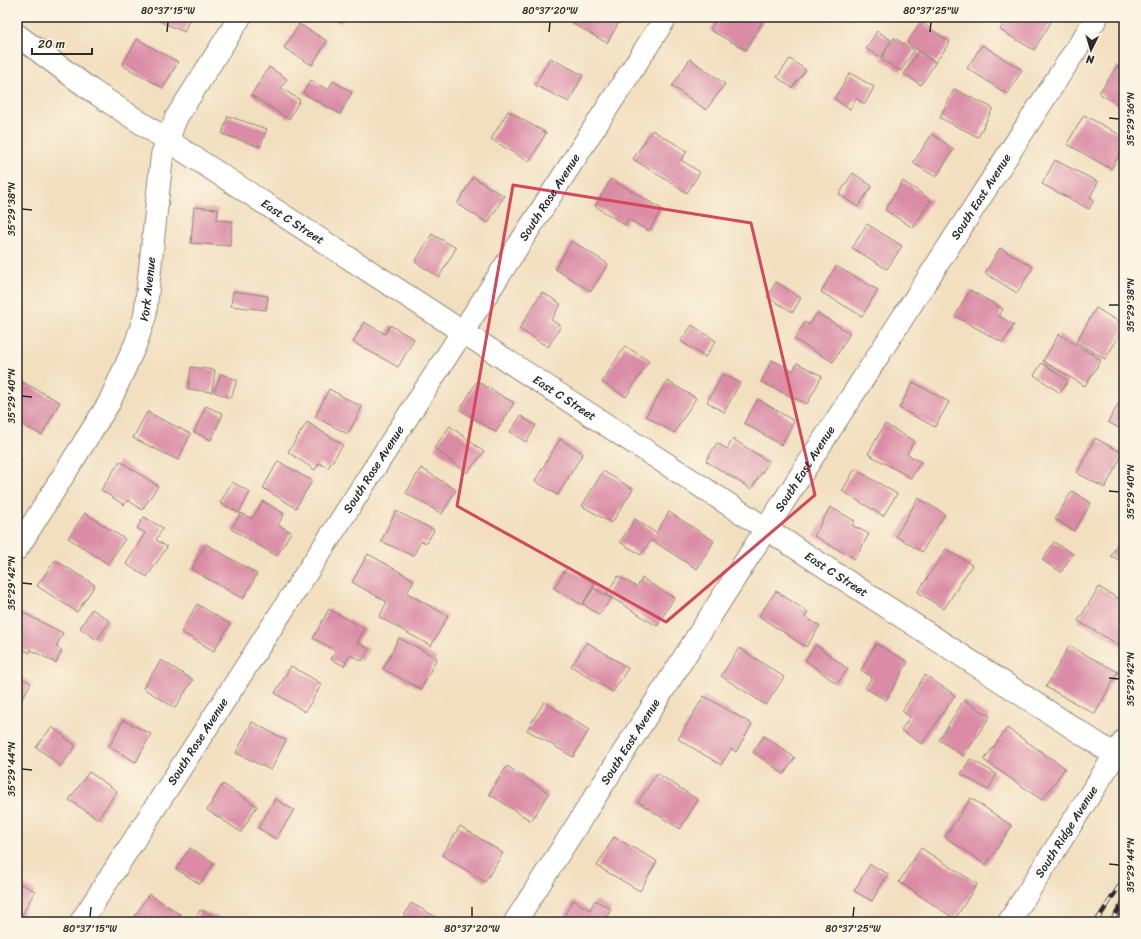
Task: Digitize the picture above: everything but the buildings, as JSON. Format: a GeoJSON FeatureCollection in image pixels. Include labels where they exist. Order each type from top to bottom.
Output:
{"type":"FeatureCollection","features":[{"type":"Feature","properties":{"kind":"street","name":"York Avenue"},"geometry":{"type":"LineString","coordinates":[[17,549],[108,403],[136,343],[145,316],[162,155],[176,118],[240,17]]}},
{"type":"Feature","properties":{"kind":"street","name":"South Rose Avenue"},"geometry":{"type":"LineString","coordinates":[[81,922],[666,17]]}},
{"type":"Feature","properties":{"kind":"street","name":"South East Avenue"},"geometry":{"type":"LineString","coordinates":[[516,922],[766,529],[1097,17]]}},
{"type":"Feature","properties":{"kind":"street","name":"East C Street"},"geometry":{"type":"LineString","coordinates":[[17,35],[91,90],[766,529],[1119,748]]}},
{"type":"Feature","properties":{"kind":"street","name":"South Ridge Avenue"},"geometry":{"type":"LineString","coordinates":[[1009,922],[1119,748]]}},
{"type":"Feature","properties":{"kind":"highlighted area"},"geometry":{"type":"Polygon","coordinates":[[[513,185],[751,223],[815,495],[666,622],[457,506],[513,185]]]}},
{"type":"Feature","properties":{"kind":"railway"},"geometry":{"type":"LineString","coordinates":[[1096,922],[1124,879]]}},
{"type":"Feature","properties":{"kind":"railway"},"geometry":{"type":"LineString","coordinates":[[1111,922],[1124,901]]}}]}
